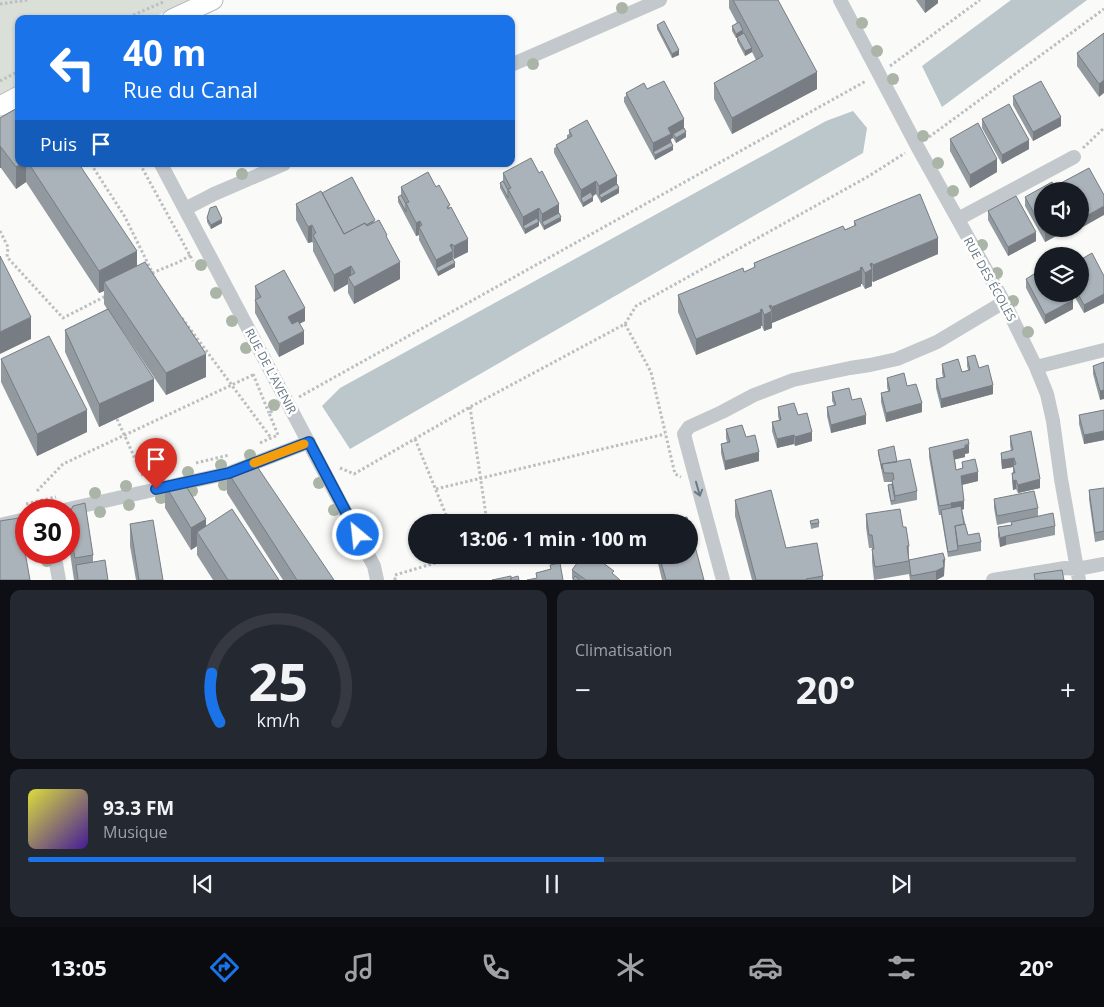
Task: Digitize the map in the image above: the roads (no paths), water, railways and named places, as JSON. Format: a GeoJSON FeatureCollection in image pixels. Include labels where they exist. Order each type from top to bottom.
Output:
{"type":"FeatureCollection","features":[{"type":"Feature","properties":{"kind":"main road"},"geometry":{"type":"LineString","coordinates":[[181,15],[213,0]]}},
{"type":"Feature","properties":{"kind":"main road"},"geometry":{"type":"LineString","coordinates":[[0,106],[15,98]]}},
{"type":"Feature","properties":{"kind":"street"},"geometry":{"type":"LineString","coordinates":[[515,63],[660,0]]}},
{"type":"Feature","properties":{"kind":"street","name":"RUE DES ÉCOLES"},"geometry":{"type":"LineString","coordinates":[[840,0],[917,146],[1004,302],[1036,367],[1047,394],[1053,421],[1078,574]]}},
{"type":"Feature","properties":{"kind":"street"},"geometry":{"type":"LineString","coordinates":[[958,219],[1074,157]]}},
{"type":"Feature","properties":{"kind":"street","name":"RUE DE L'AVENIR"},"geometry":{"type":"LineString","coordinates":[[163,167],[374,566],[377,580]]}},
{"type":"Feature","properties":{"kind":"street"},"geometry":{"type":"LineString","coordinates":[[185,209],[214,194],[277,167]]}},
{"type":"Feature","properties":{"kind":"street"},"geometry":{"type":"LineString","coordinates":[[723,580],[684,434],[689,427],[754,395],[793,380],[897,358],[937,342],[1004,302]]}},
{"type":"Feature","properties":{"kind":"street"},"geometry":{"type":"LineString","coordinates":[[1036,367],[1104,350]]}},
{"type":"Feature","properties":{"kind":"street"},"geometry":{"type":"LineString","coordinates":[[80,506],[229,473],[309,442]]}},
{"type":"Feature","properties":{"kind":"street"},"geometry":{"type":"LineString","coordinates":[[0,525],[15,522]]}},
{"type":"Feature","properties":{"kind":"street"},"geometry":{"type":"LineString","coordinates":[[56,564],[58,580]]}},
{"type":"Feature","properties":{"kind":"street"},"geometry":{"type":"LineString","coordinates":[[993,580],[1064,568],[1078,574],[1104,564]]}}]}
